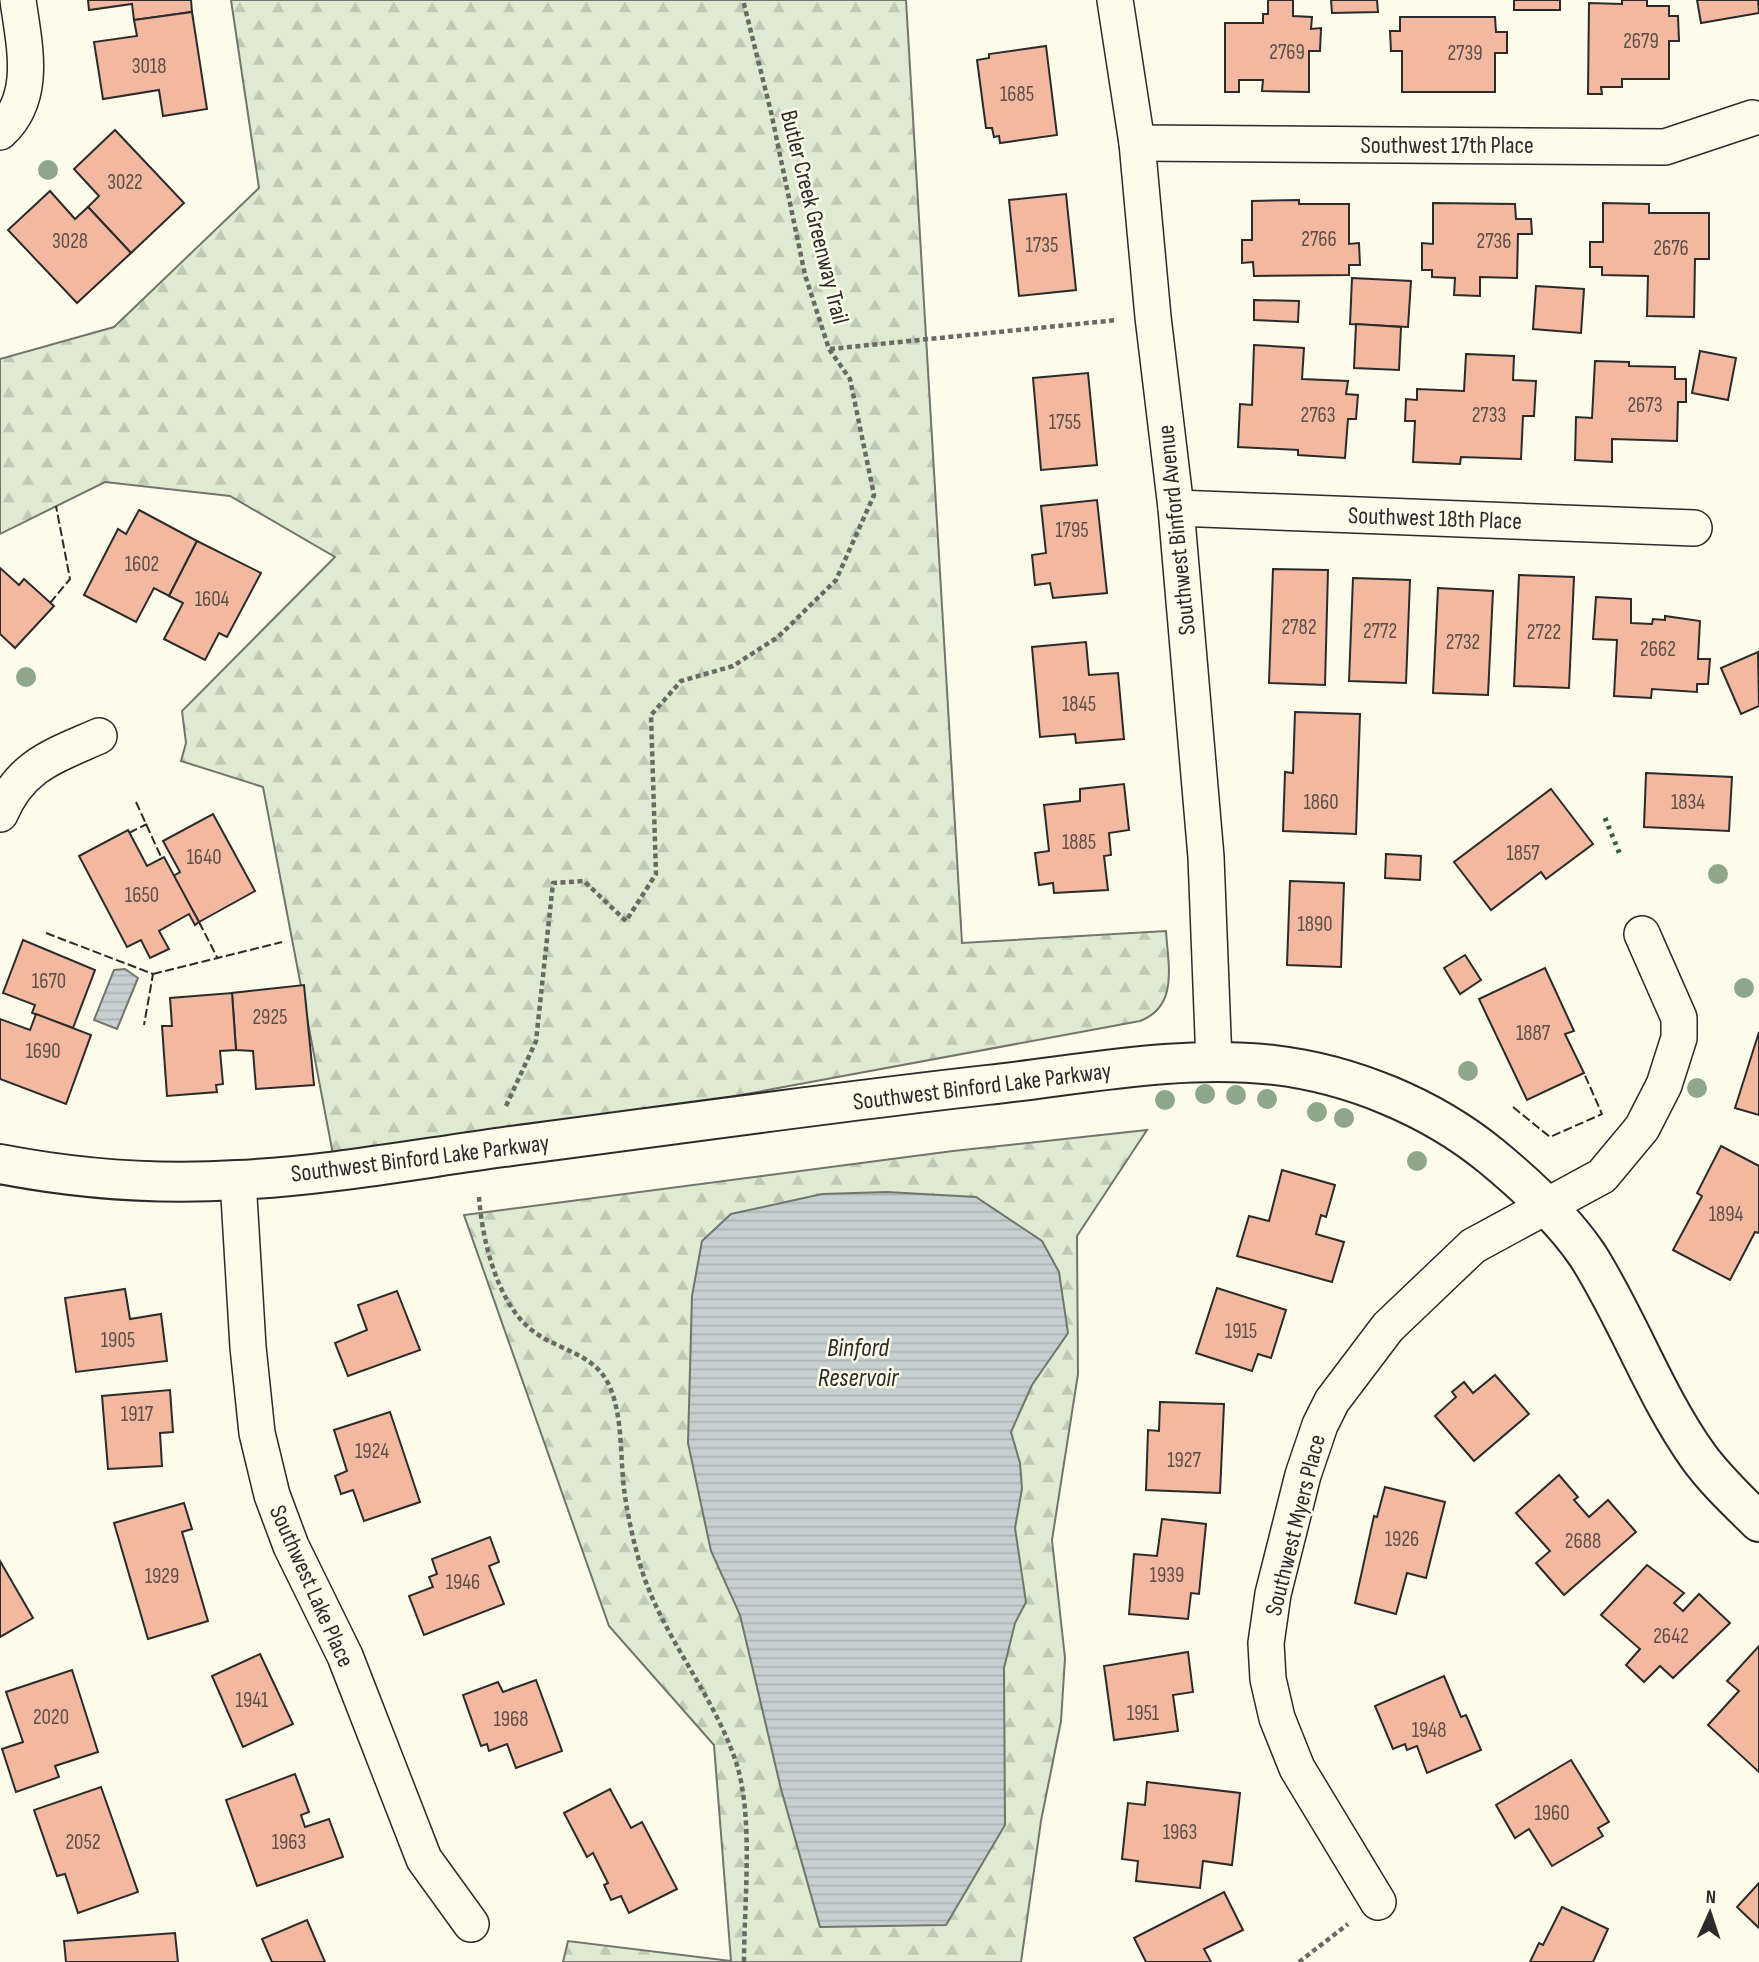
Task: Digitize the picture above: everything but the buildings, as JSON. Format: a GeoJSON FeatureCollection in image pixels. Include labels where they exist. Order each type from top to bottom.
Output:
{"type":"FeatureCollection","features":[{"type":"Feature","properties":{"kind":"street"},"geometry":{"type":"LineString","coordinates":[[0,132],[23,100],[26,62],[18,0]]}},
{"type":"Feature","properties":{"kind":"street","name":"Southwest Binford Avenue"},"geometry":{"type":"LineString","coordinates":[[1115,0],[1138,143],[1153,317],[1176,508],[1206,857],[1214,1062]]}},
{"type":"Feature","properties":{"kind":"street","name":"Southwest 17th Place"},"geometry":{"type":"LineString","coordinates":[[1138,143],[1665,147],[1752,118]]}},
{"type":"Feature","properties":{"kind":"street","name":"Southwest 18th Place"},"geometry":{"type":"LineString","coordinates":[[1176,508],[1694,528]]}},
{"type":"Feature","properties":{"kind":"street"},"geometry":{"type":"LineString","coordinates":[[0,814],[16,784],[36,764],[99,736]]}},
{"type":"Feature","properties":{"kind":"street","name":"Southwest Myers Place"},"geometry":{"type":"LineString","coordinates":[[1378,1902],[1297,1768],[1277,1718],[1268,1679],[1266,1643],[1273,1594],[1303,1475],[1320,1425],[1352,1371],[1388,1327],[1473,1246],[1602,1176],[1642,1128],[1664,1085],[1679,1038],[1679,1018],[1643,933]]}},
{"type":"Feature","properties":{"kind":"street","name":"Southwest Binford Lake Parkway"},"geometry":{"type":"LineString","coordinates":[[0,1164],[104,1179],[238,1180],[927,1092],[1214,1062],[1274,1065],[1322,1074],[1401,1102],[1432,1117],[1492,1156],[1545,1206],[1585,1252],[1674,1419],[1699,1457],[1724,1488],[1759,1522]]}},
{"type":"Feature","properties":{"kind":"street","name":"Southwest Lake Place"},"geometry":{"type":"LineString","coordinates":[[238,1180],[254,1408],[271,1495],[291,1546],[345,1656],[424,1859],[471,1924]]}},
{"type":"Feature","properties":{"kind":"path","name":"Butler Creek Greenway Trail"},"geometry":{"type":"LineString","coordinates":[[505,1110],[536,1041],[553,883],[584,881],[626,921],[656,874],[651,715],[681,681],[733,666],[778,637],[836,580],[874,495],[850,379],[829,349],[805,275],[771,112],[743,0]]}},
{"type":"Feature","properties":{"kind":"path"},"geometry":{"type":"LineString","coordinates":[[829,349],[1153,317]]}},
{"type":"Feature","properties":{"kind":"path"},"geometry":{"type":"LineString","coordinates":[[479,1197],[484,1236],[492,1265],[511,1306],[534,1332],[598,1368],[610,1388],[638,1558],[672,1638],[720,1724],[742,1787],[744,1962]]}},
{"type":"Feature","properties":{"kind":"path"},"geometry":{"type":"LineString","coordinates":[[1299,1962],[1378,1902]]}},
{"type":"Feature","properties":{"kind":"green space"},"geometry":{"type":"Polygon","coordinates":[[[231,0],[906,0],[962,943],[1166,931],[1169,970],[1166,995],[1152,1014],[1140,1021],[336,1170],[263,787],[181,761],[186,743],[182,711],[335,557],[230,496],[105,482],[0,534],[0,359],[114,327],[259,188],[231,0]]]}},
{"type":"Feature","properties":{"kind":"green space"},"geometry":{"type":"Polygon","coordinates":[[[1147,1130],[1077,1236],[1078,1374],[1052,1540],[1065,1658],[1061,1721],[1041,1821],[1021,1962],[563,1962],[568,1941],[731,1961],[714,1745],[609,1626],[464,1215],[953,1151],[1147,1130]]]}},
{"type":"Feature","properties":{"kind":"water"},"geometry":{"type":"Polygon","coordinates":[[[125,969],[138,978],[117,1029],[94,1020],[114,970],[125,969]]]}},
{"type":"Feature","properties":{"kind":"water","name":"Binford Reservoir"},"geometry":{"type":"Polygon","coordinates":[[[887,1192],[976,1197],[1042,1241],[1059,1272],[1068,1333],[1032,1385],[1011,1432],[1020,1463],[1022,1489],[1015,1528],[1026,1602],[1015,1623],[1004,1668],[1005,1825],[946,1925],[820,1927],[781,1789],[740,1615],[711,1551],[688,1443],[692,1296],[702,1241],[731,1214],[822,1194],[887,1192]]]}},
{"type":"Feature","properties":{"kind":"hedge"},"geometry":{"type":"LineString","coordinates":[[1605,818],[1621,857]]}},
{"type":"Feature","properties":{"kind":"fence"},"geometry":{"type":"LineString","coordinates":[[50,603],[70,579],[56,506]]}},
{"type":"Feature","properties":{"kind":"fence"},"geometry":{"type":"LineString","coordinates":[[136,802],[162,859]]}},
{"type":"Feature","properties":{"kind":"fence"},"geometry":{"type":"LineString","coordinates":[[129,833],[147,824]]}},
{"type":"Feature","properties":{"kind":"fence"},"geometry":{"type":"LineString","coordinates":[[199,922],[218,959]]}},
{"type":"Feature","properties":{"kind":"fence"},"geometry":{"type":"LineString","coordinates":[[46,933],[153,974],[144,1025]]}},
{"type":"Feature","properties":{"kind":"fence"},"geometry":{"type":"LineString","coordinates":[[153,974],[282,942]]}},
{"type":"Feature","properties":{"kind":"fence"},"geometry":{"type":"LineString","coordinates":[[1513,1107],[1550,1137],[1602,1114],[1584,1073]]}}]}
